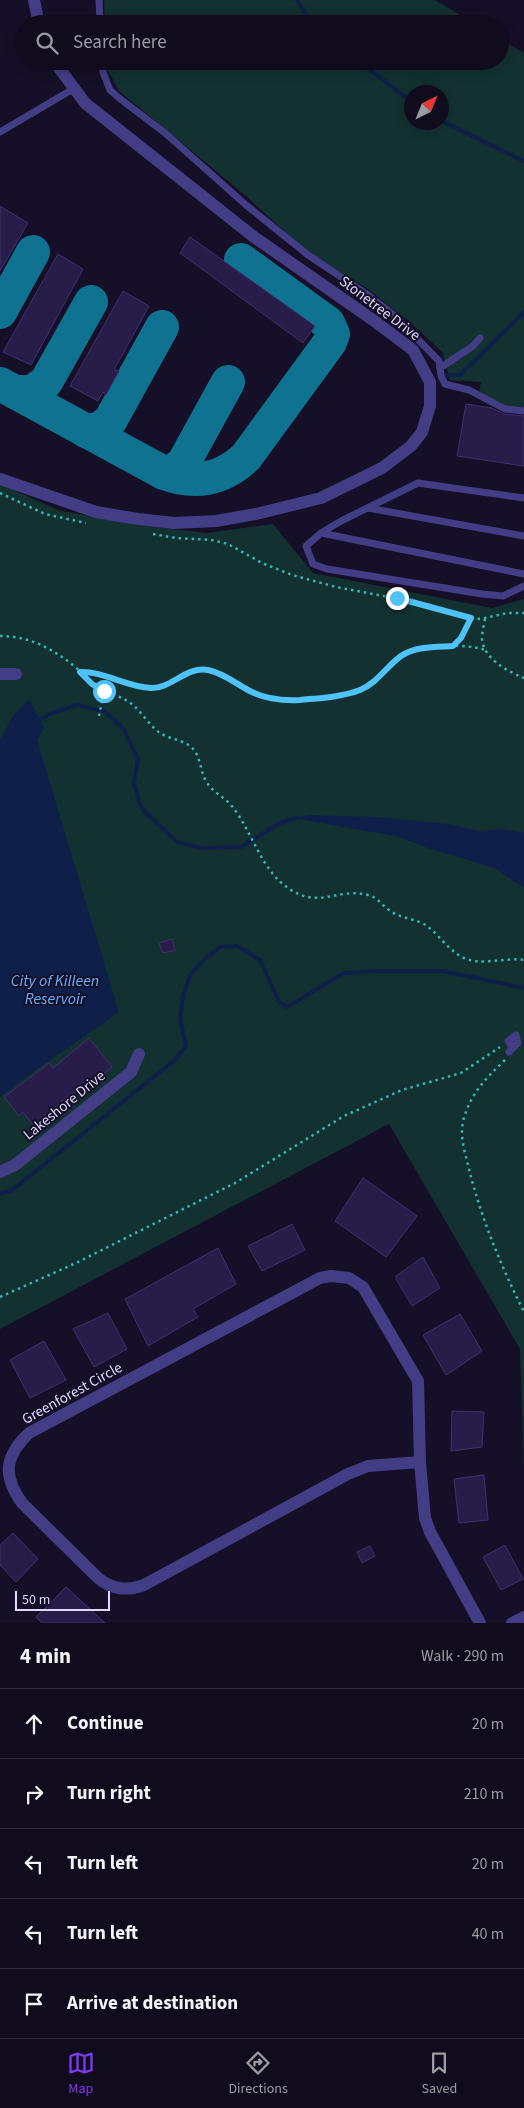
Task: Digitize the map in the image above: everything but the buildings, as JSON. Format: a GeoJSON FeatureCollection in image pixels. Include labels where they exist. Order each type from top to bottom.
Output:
{"type":"FeatureCollection","features":[{"type":"Feature","properties":{"kind":"street"},"geometry":{"type":"LineString","coordinates":[[34,0],[37,15]]}},
{"type":"Feature","properties":{"kind":"street","name":"Stonetree Drive"},"geometry":{"type":"LineString","coordinates":[[0,479],[96,512],[174,523],[216,521],[256,514],[321,498],[382,468],[411,446],[417,439],[422,432],[430,406],[430,382],[413,350],[374,320],[254,237],[85,103],[60,70]]}},
{"type":"Feature","properties":{"kind":"street"},"geometry":{"type":"LineString","coordinates":[[0,674],[16,674]]}},
{"type":"Feature","properties":{"kind":"street","name":"Lakeshore Drive"},"geometry":{"type":"LineString","coordinates":[[0,1172],[15,1165],[131,1072],[139,1054]]}},
{"type":"Feature","properties":{"kind":"street","name":"Greenforest Circle"},"geometry":{"type":"LineString","coordinates":[[420,1462],[368,1466],[348,1474],[144,1585],[133,1589],[107,1586],[22,1503],[13,1491],[8,1479],[8,1466],[11,1456],[17,1445],[29,1433],[311,1283],[331,1276],[348,1278],[363,1287],[418,1380],[420,1395],[420,1462],[426,1518],[430,1532],[480,1623]]}},
{"type":"Feature","properties":{"kind":"street"},"geometry":{"type":"LineString","coordinates":[[512,1623],[524,1617]]}},
{"type":"Feature","properties":{"kind":"lane"},"geometry":{"type":"LineString","coordinates":[[98,0],[99,15]]}},
{"type":"Feature","properties":{"kind":"lane"},"geometry":{"type":"LineString","coordinates":[[102,70],[110,90],[165,133],[285,237],[394,315],[439,361],[445,384],[469,390],[505,409],[524,412]]}},
{"type":"Feature","properties":{"kind":"lane"},"geometry":{"type":"LineString","coordinates":[[0,132],[73,89]]}},
{"type":"Feature","properties":{"kind":"lane"},"geometry":{"type":"LineString","coordinates":[[440,368],[473,346],[480,338]]}},
{"type":"Feature","properties":{"kind":"lane"},"geometry":{"type":"LineString","coordinates":[[524,498],[418,483],[321,533],[306,546],[313,564],[327,568],[503,596],[524,586]]}},
{"type":"Feature","properties":{"kind":"lane"},"geometry":{"type":"LineString","coordinates":[[368,508],[524,536]]}},
{"type":"Feature","properties":{"kind":"lane"},"geometry":{"type":"LineString","coordinates":[[321,533],[524,574]]}},
{"type":"Feature","properties":{"kind":"path"},"geometry":{"type":"LineString","coordinates":[[0,494],[45,514],[86,523]]}},
{"type":"Feature","properties":{"kind":"path"},"geometry":{"type":"LineString","coordinates":[[152,534],[176,538],[212,540],[228,544],[262,563],[292,575],[336,587],[426,604],[471,618],[485,618],[508,613],[524,613]]}},
{"type":"Feature","properties":{"kind":"path"},"geometry":{"type":"LineString","coordinates":[[453,646],[461,638],[471,618]]}},
{"type":"Feature","properties":{"kind":"path"},"geometry":{"type":"LineString","coordinates":[[484,650],[482,637],[485,618]]}},
{"type":"Feature","properties":{"kind":"path"},"geometry":{"type":"LineString","coordinates":[[0,636],[31,639],[57,654],[92,684],[104,691],[123,697],[158,732],[190,746],[196,752],[206,781],[213,791],[230,803],[256,848],[281,883],[301,897],[314,899],[352,893],[369,895],[401,917],[426,926],[453,951],[465,958],[478,962],[506,959],[524,960]]}},
{"type":"Feature","properties":{"kind":"path"},"geometry":{"type":"LineString","coordinates":[[80,672],[93,673],[124,683],[151,688],[158,687],[193,670],[204,669],[218,673],[261,696],[280,700],[300,700],[341,695],[361,690],[372,683],[402,656],[416,650],[470,646],[484,650],[500,666],[524,678]]}},
{"type":"Feature","properties":{"kind":"path"},"geometry":{"type":"LineString","coordinates":[[99,716],[104,691]]}},
{"type":"Feature","properties":{"kind":"path"},"geometry":{"type":"LineString","coordinates":[[0,1297],[76,1263],[235,1183],[344,1116],[415,1086],[461,1073],[501,1046],[507,1046],[511,1050],[507,1059],[483,1080],[467,1109],[462,1128],[466,1159],[484,1223],[524,1312]]}},
{"type":"Feature","properties":{"kind":"green space"},"geometry":{"type":"Polygon","coordinates":[[[104,0],[435,0],[460,15],[105,15],[104,0]]]}},
{"type":"Feature","properties":{"kind":"green space"},"geometry":{"type":"Polygon","coordinates":[[[509,44],[524,53],[524,409],[507,407],[479,393],[481,382],[450,380],[442,352],[410,322],[365,287],[308,253],[246,196],[119,91],[108,70],[509,70],[509,44]]]}},
{"type":"Feature","properties":{"kind":"green space"},"geometry":{"type":"Polygon","coordinates":[[[0,484],[58,510],[137,525],[207,533],[273,524],[313,573],[492,608],[524,599],[524,1468],[520,1349],[389,1124],[0,1329],[0,484]]]}},
{"type":"Feature","properties":{"kind":"water","name":"City of Killeen Reservoir"},"geometry":{"type":"Polygon","coordinates":[[[29,699],[44,728],[37,740],[119,1012],[0,1097],[0,740],[13,716],[29,699]]]}},
{"type":"Feature","properties":{"kind":"water"},"geometry":{"type":"Polygon","coordinates":[[[311,815],[374,817],[451,824],[477,831],[503,829],[524,833],[524,888],[494,868],[396,836],[292,818],[311,815]]]}},
{"type":"Feature","properties":{"kind":"waterway"},"geometry":{"type":"LineString","coordinates":[[297,0],[307,15]]}},
{"type":"Feature","properties":{"kind":"waterway"},"geometry":{"type":"LineString","coordinates":[[370,70],[404,96]]}},
{"type":"Feature","properties":{"kind":"waterway"},"geometry":{"type":"LineString","coordinates":[[449,124],[524,161]]}},
{"type":"Feature","properties":{"kind":"waterway"},"geometry":{"type":"LineString","coordinates":[[444,375],[460,375],[524,312]]}},
{"type":"Feature","properties":{"kind":"waterway"},"geometry":{"type":"LineString","coordinates":[[37,721],[52,713],[77,705],[104,711],[123,728],[138,759],[134,783],[141,808],[177,842],[201,848],[241,847],[280,823],[296,818]]}},
{"type":"Feature","properties":{"kind":"waterway"},"geometry":{"type":"LineString","coordinates":[[0,1193],[11,1191],[175,1060],[186,1046],[180,1019],[183,996],[190,975],[220,947],[237,946],[260,960],[279,1002],[287,1007],[344,973],[443,971],[524,988]]}},
{"type":"Feature","properties":{"kind":"taxiway"},"geometry":{"type":"LineString","coordinates":[[0,312],[33,252]]}},
{"type":"Feature","properties":{"kind":"taxiway"},"geometry":{"type":"LineString","coordinates":[[0,384],[164,473],[175,477],[198,479],[208,478],[228,470],[246,457],[330,342],[333,334],[328,323],[241,260]]}},
{"type":"Feature","properties":{"kind":"taxiway"},"geometry":{"type":"LineString","coordinates":[[15,392],[32,392],[46,382],[91,302]]}},
{"type":"Feature","properties":{"kind":"taxiway"},"geometry":{"type":"LineString","coordinates":[[86,431],[99,429],[110,421],[162,327]]}},
{"type":"Feature","properties":{"kind":"taxiway"},"geometry":{"type":"LineString","coordinates":[[164,473],[173,472],[184,462],[228,382]]}},
{"type":"Feature","properties":{"kind":"route"},"geometry":{"type":"LineString","coordinates":[[104,691],[92,684],[80,672],[93,673],[124,683],[151,688],[158,687],[193,670],[204,669],[218,673],[261,696],[280,700],[300,700],[341,695],[361,690],[372,683],[402,656],[416,650],[453,646],[461,638],[471,618],[449,610],[397,598]]}}]}
